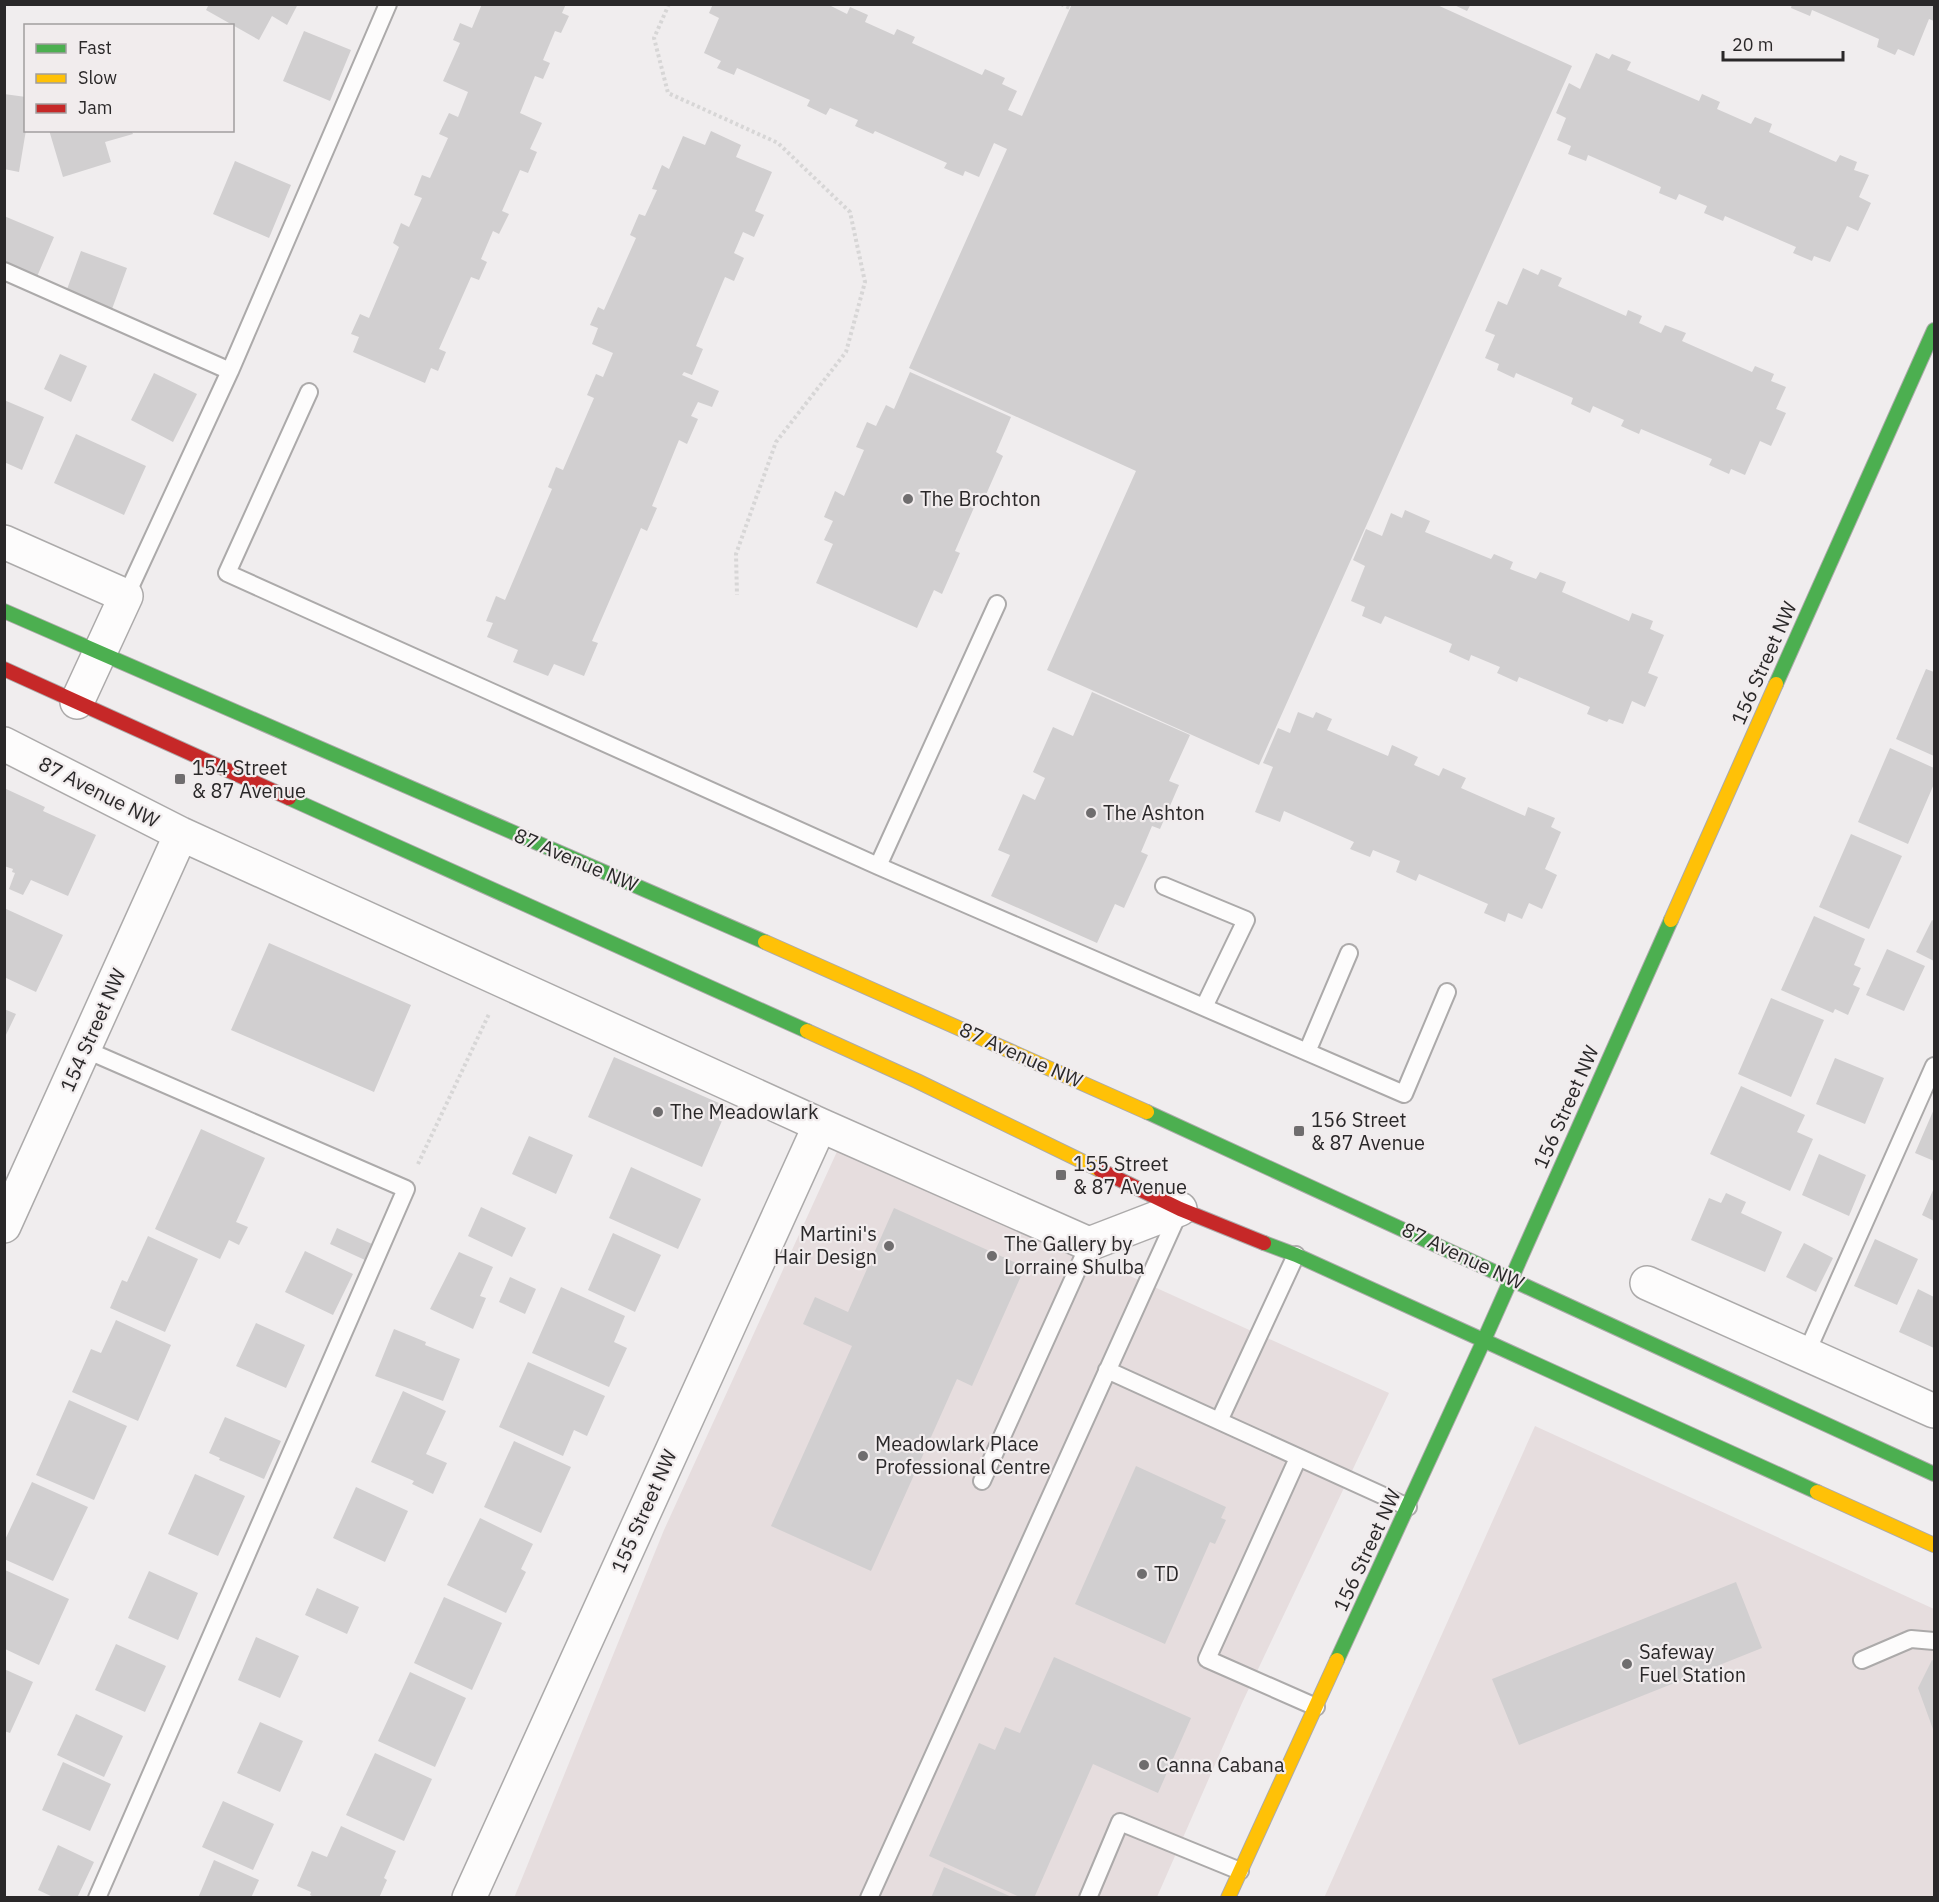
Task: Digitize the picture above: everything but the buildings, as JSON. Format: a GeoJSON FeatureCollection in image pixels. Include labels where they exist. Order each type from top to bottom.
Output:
{"type":"FeatureCollection","features":[{"type":"Feature","properties":{"kind":"main road","name":"156 Street NW"},"geometry":{"type":"LineString","coordinates":[[1228,1898],[1484,1341],[1935,330]]}},
{"type":"Feature","properties":{"kind":"main road","name":"87 Avenue NW"},"geometry":{"type":"LineString","coordinates":[[4,611],[942,1019],[1935,1474]]}},
{"type":"Feature","properties":{"kind":"main road"},"geometry":{"type":"LineString","coordinates":[[4,669],[918,1081],[1180,1209],[1296,1255],[1935,1545]]}},
{"type":"Feature","properties":{"kind":"street"},"geometry":{"type":"LineString","coordinates":[[4,542],[126,596],[77,702]]}},
{"type":"Feature","properties":{"kind":"street","name":"87 Avenue NW"},"geometry":{"type":"LineString","coordinates":[[4,744],[181,834],[820,1125],[1089,1244]]}},
{"type":"Feature","properties":{"kind":"street","name":"154 Street NW"},"geometry":{"type":"LineString","coordinates":[[4,1226],[181,834]]}},
{"type":"Feature","properties":{"kind":"street","name":"155 Street NW"},"geometry":{"type":"LineString","coordinates":[[469,1898],[820,1125]]}},
{"type":"Feature","properties":{"kind":"street"},"geometry":{"type":"LineString","coordinates":[[1089,1244],[1180,1209]]}},
{"type":"Feature","properties":{"kind":"street"},"geometry":{"type":"LineString","coordinates":[[1647,1283],[1935,1411]]}},
{"type":"Feature","properties":{"kind":"lane"},"geometry":{"type":"LineString","coordinates":[[126,596],[230,371],[388,4]]}},
{"type":"Feature","properties":{"kind":"lane"},"geometry":{"type":"LineString","coordinates":[[4,271],[230,371]]}},
{"type":"Feature","properties":{"kind":"lane"},"geometry":{"type":"LineString","coordinates":[[309,392],[226,573],[878,866],[1404,1094],[1447,992]]}},
{"type":"Feature","properties":{"kind":"lane"},"geometry":{"type":"LineString","coordinates":[[878,866],[997,604]]}},
{"type":"Feature","properties":{"kind":"lane"},"geometry":{"type":"LineString","coordinates":[[1164,886],[1246,920],[1204,1007]]}},
{"type":"Feature","properties":{"kind":"lane"},"geometry":{"type":"LineString","coordinates":[[1307,1052],[1349,953]]}},
{"type":"Feature","properties":{"kind":"lane"},"geometry":{"type":"LineString","coordinates":[[84,1049],[406,1189],[97,1898]]}},
{"type":"Feature","properties":{"kind":"lane"},"geometry":{"type":"LineString","coordinates":[[1806,1354],[1935,1066]]}},
{"type":"Feature","properties":{"kind":"lane"},"geometry":{"type":"LineString","coordinates":[[869,1898],[1180,1209]]}},
{"type":"Feature","properties":{"kind":"lane"},"geometry":{"type":"LineString","coordinates":[[982,1481],[1089,1244]]}},
{"type":"Feature","properties":{"kind":"lane"},"geometry":{"type":"LineString","coordinates":[[1219,1421],[1296,1255]]}},
{"type":"Feature","properties":{"kind":"lane"},"geometry":{"type":"LineString","coordinates":[[1107,1370],[1408,1507]]}},
{"type":"Feature","properties":{"kind":"lane"},"geometry":{"type":"LineString","coordinates":[[1298,1458],[1207,1659],[1316,1707]]}},
{"type":"Feature","properties":{"kind":"lane"},"geometry":{"type":"LineString","coordinates":[[1862,1660],[1911,1639],[1935,1641]]}},
{"type":"Feature","properties":{"kind":"lane"},"geometry":{"type":"LineString","coordinates":[[1088,1898],[1120,1822],[1240,1871]]}},
{"type":"Feature","properties":{"kind":"path"},"geometry":{"type":"LineString","coordinates":[[669,4],[654,38],[668,93],[778,143],[850,212],[866,282],[846,352],[776,442],[736,554],[737,595]]}},
{"type":"Feature","properties":{"kind":"path"},"geometry":{"type":"LineString","coordinates":[[1061,4],[1070,8]]}},
{"type":"Feature","properties":{"kind":"path"},"geometry":{"type":"LineString","coordinates":[[406,1189],[491,1010]]}},
{"type":"Feature","properties":{"kind":"shaded area"},"geometry":{"type":"Polygon","coordinates":[[[840,1145],[1389,1393],[1242,1703],[1157,1897],[514,1898],[664,1530],[840,1145]]]}},
{"type":"Feature","properties":{"kind":"shaded area"},"geometry":{"type":"Polygon","coordinates":[[[1535,1426],[1934,1609],[1934,1897],[1324,1898],[1535,1426]]]}},
{"type":"Feature","properties":{"kind":"traffic: fast"},"geometry":{"type":"LineString","coordinates":[[1776,684],[1934,330]]}},
{"type":"Feature","properties":{"kind":"traffic: fast"},"geometry":{"type":"LineString","coordinates":[[4,611],[765,942]]}},
{"type":"Feature","properties":{"kind":"traffic: fast"},"geometry":{"type":"LineString","coordinates":[[289,798],[807,1031]]}},
{"type":"Feature","properties":{"kind":"traffic: fast"},"geometry":{"type":"LineString","coordinates":[[1337,1660],[1484,1340],[1671,920]]}},
{"type":"Feature","properties":{"kind":"traffic: fast"},"geometry":{"type":"LineString","coordinates":[[1147,1112],[1934,1474]]}},
{"type":"Feature","properties":{"kind":"traffic: fast"},"geometry":{"type":"LineString","coordinates":[[1264,1243],[1296,1255],[1817,1492]]}},
{"type":"Feature","properties":{"kind":"traffic: slow"},"geometry":{"type":"LineString","coordinates":[[1671,920],[1776,684]]}},
{"type":"Feature","properties":{"kind":"traffic: slow"},"geometry":{"type":"LineString","coordinates":[[765,942],[1147,1112]]}},
{"type":"Feature","properties":{"kind":"traffic: slow"},"geometry":{"type":"LineString","coordinates":[[807,1031],[917,1081],[1100,1170]]}},
{"type":"Feature","properties":{"kind":"traffic: slow"},"geometry":{"type":"LineString","coordinates":[[1817,1492],[1934,1545]]}},
{"type":"Feature","properties":{"kind":"traffic: slow"},"geometry":{"type":"LineString","coordinates":[[1228,1898],[1337,1660]]}},
{"type":"Feature","properties":{"kind":"traffic: jam"},"geometry":{"type":"LineString","coordinates":[[4,669],[289,798]]}},
{"type":"Feature","properties":{"kind":"traffic: jam"},"geometry":{"type":"LineString","coordinates":[[1100,1170],[1180,1209],[1264,1243]]}},
{"type":"Feature","properties":{"kind":"place","name":"The Brochton"},"geometry":{"type":"Point","coordinates":[908,499]}},
{"type":"Feature","properties":{"kind":"place","name":"154 Street & 87 Avenue"},"geometry":{"type":"Point","coordinates":[180,779]}},
{"type":"Feature","properties":{"kind":"place","name":"The Ashton"},"geometry":{"type":"Point","coordinates":[1091,813]}},
{"type":"Feature","properties":{"kind":"place","name":"The Meadowlark"},"geometry":{"type":"Point","coordinates":[658,1112]}},
{"type":"Feature","properties":{"kind":"place","name":"156 Street & 87 Avenue"},"geometry":{"type":"Point","coordinates":[1299,1131]}},
{"type":"Feature","properties":{"kind":"place","name":"155 Street & 87 Avenue"},"geometry":{"type":"Point","coordinates":[1061,1175]}},
{"type":"Feature","properties":{"kind":"place","name":"Martini's Hair Design"},"geometry":{"type":"Point","coordinates":[889,1246]}},
{"type":"Feature","properties":{"kind":"place","name":"The Gallery by Lorraine Shulba"},"geometry":{"type":"Point","coordinates":[992,1256]}},
{"type":"Feature","properties":{"kind":"place","name":"Meadowlark Place Professional Centre"},"geometry":{"type":"Point","coordinates":[863,1456]}},
{"type":"Feature","properties":{"kind":"place","name":"TD"},"geometry":{"type":"Point","coordinates":[1142,1574]}},
{"type":"Feature","properties":{"kind":"place","name":"Safeway Fuel Station"},"geometry":{"type":"Point","coordinates":[1627,1664]}},
{"type":"Feature","properties":{"kind":"place","name":"Canna Cabana"},"geometry":{"type":"Point","coordinates":[1144,1765]}}]}
